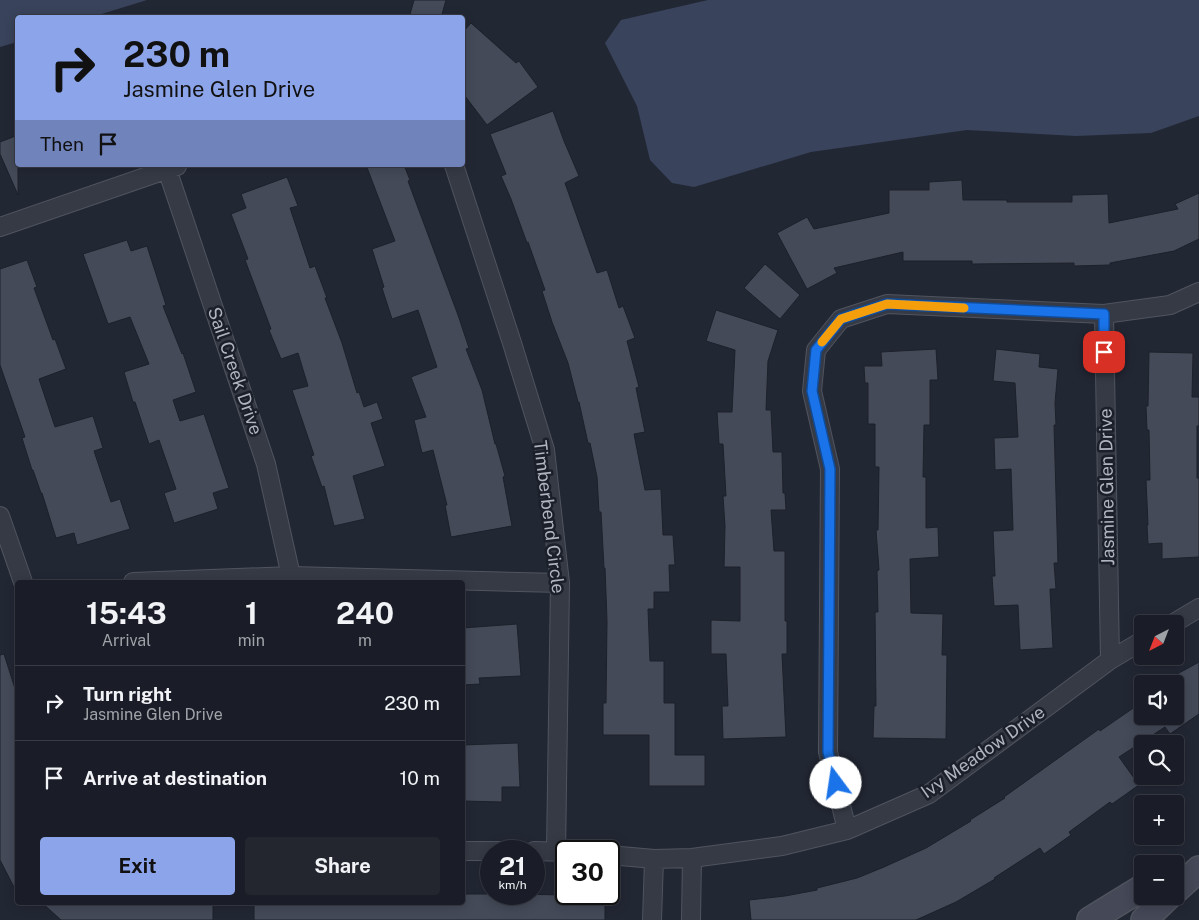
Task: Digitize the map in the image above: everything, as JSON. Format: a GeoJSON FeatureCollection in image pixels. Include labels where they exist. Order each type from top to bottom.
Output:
{"type":"FeatureCollection","features":[{"type":"Feature","properties":{"kind":"street"},"geometry":{"type":"LineString","coordinates":[[0,227],[173,167]]}},
{"type":"Feature","properties":{"kind":"street","name":"Sail Creek Drive"},"geometry":{"type":"LineString","coordinates":[[173,167],[266,464],[291,576]]}},
{"type":"Feature","properties":{"kind":"street","name":"Timberbend Circle"},"geometry":{"type":"LineString","coordinates":[[455,167],[545,450],[560,584],[561,840]]}},
{"type":"Feature","properties":{"kind":"street"},"geometry":{"type":"LineString","coordinates":[[847,830],[828,752],[830,469],[812,391],[816,350],[841,319],[887,304],[1104,314],[1170,306],[1199,292]]}},
{"type":"Feature","properties":{"kind":"street","name":"Jasmine Glen Drive"},"geometry":{"type":"LineString","coordinates":[[1104,314],[1110,660]]}},
{"type":"Feature","properties":{"kind":"street"},"geometry":{"type":"LineString","coordinates":[[0,516],[21,580]]}},
{"type":"Feature","properties":{"kind":"street"},"geometry":{"type":"LineString","coordinates":[[186,580],[291,576],[426,580]]}},
{"type":"Feature","properties":{"kind":"street"},"geometry":{"type":"LineString","coordinates":[[465,581],[560,584]]}},
{"type":"Feature","properties":{"kind":"street"},"geometry":{"type":"LineString","coordinates":[[1184,617],[1199,608]]}},
{"type":"Feature","properties":{"kind":"street","name":"Ivy Meadow Drive"},"geometry":{"type":"LineString","coordinates":[[692,858],[782,846],[847,830],[929,794],[1110,660],[1134,646]]}},
{"type":"Feature","properties":{"kind":"street"},"geometry":{"type":"LineString","coordinates":[[465,851],[480,851]]}},
{"type":"Feature","properties":{"kind":"street"},"geometry":{"type":"LineString","coordinates":[[1184,862],[1199,853]]}},
{"type":"Feature","properties":{"kind":"street"},"geometry":{"type":"LineString","coordinates":[[620,857],[654,859],[692,858],[691,920]]}},
{"type":"Feature","properties":{"kind":"street"},"geometry":{"type":"LineString","coordinates":[[652,920],[654,859]]}},
{"type":"Feature","properties":{"kind":"street"},"geometry":{"type":"LineString","coordinates":[[1184,882],[1199,868]]}},
{"type":"Feature","properties":{"kind":"street"},"geometry":{"type":"LineString","coordinates":[[1090,920],[1134,893]]}},
{"type":"Feature","properties":{"kind":"street"},"geometry":{"type":"LineString","coordinates":[[1144,920],[1160,905]]}},
{"type":"Feature","properties":{"kind":"water"},"geometry":{"type":"Polygon","coordinates":[[[0,0],[147,0],[98,15],[15,15],[15,43],[0,47],[0,0]]]}},
{"type":"Feature","properties":{"kind":"water"},"geometry":{"type":"Polygon","coordinates":[[[708,0],[1199,0],[1199,116],[1151,133],[1076,136],[967,130],[811,152],[694,187],[672,183],[650,160],[637,106],[605,43],[621,20],[708,0]]]}},
{"type":"Feature","properties":{"kind":"building"},"geometry":{"type":"Polygon","coordinates":[[[414,0],[446,0],[442,15],[410,15],[414,0]]]}},
{"type":"Feature","properties":{"kind":"building"},"geometry":{"type":"Polygon","coordinates":[[[471,23],[516,63],[519,61],[538,87],[487,125],[465,96],[465,30],[471,23]]]}},
{"type":"Feature","properties":{"kind":"building"},"geometry":{"type":"Polygon","coordinates":[[[553,111],[579,176],[565,183],[597,273],[607,270],[619,308],[623,306],[635,338],[627,341],[639,387],[636,388],[645,432],[634,434],[645,490],[661,489],[663,535],[673,535],[675,565],[669,565],[670,592],[654,592],[654,609],[648,609],[650,661],[664,661],[664,703],[675,703],[675,755],[705,755],[705,786],[649,786],[649,735],[603,735],[603,703],[606,703],[607,621],[605,568],[597,477],[590,443],[588,443],[568,363],[552,322],[542,291],[545,290],[528,242],[501,176],[506,174],[490,134],[553,111]]]}},
{"type":"Feature","properties":{"kind":"building"},"geometry":{"type":"Polygon","coordinates":[[[15,136],[15,167],[18,167],[18,195],[0,154],[0,142],[15,136]]]}},
{"type":"Feature","properties":{"kind":"building"},"geometry":{"type":"Polygon","coordinates":[[[367,167],[405,167],[410,180],[408,181],[458,315],[469,348],[466,349],[482,390],[505,476],[503,477],[512,526],[451,537],[445,505],[447,505],[433,450],[422,453],[414,420],[426,417],[411,377],[437,367],[418,310],[392,319],[372,249],[395,241],[367,167]]]}},
{"type":"Feature","properties":{"kind":"building"},"geometry":{"type":"Polygon","coordinates":[[[287,177],[298,206],[290,208],[310,268],[315,266],[327,298],[325,298],[342,343],[357,393],[359,392],[364,407],[377,402],[383,419],[371,423],[385,466],[353,476],[365,519],[334,526],[324,486],[322,487],[311,456],[314,455],[292,390],[308,386],[298,353],[281,359],[269,330],[271,329],[245,260],[248,259],[231,214],[246,208],[241,194],[287,177]]]}},
{"type":"Feature","properties":{"kind":"building"},"geometry":{"type":"Polygon","coordinates":[[[962,180],[963,200],[1072,202],[1072,195],[1108,194],[1109,223],[1178,209],[1175,204],[1199,193],[1199,239],[1174,251],[1110,263],[1110,265],[1074,266],[1074,263],[972,264],[972,261],[903,261],[903,252],[834,268],[837,273],[807,289],[777,233],[807,217],[814,229],[889,213],[889,190],[929,190],[929,182],[962,180]]]}},
{"type":"Feature","properties":{"kind":"building"},"geometry":{"type":"Polygon","coordinates":[[[127,240],[131,251],[147,246],[166,305],[163,306],[183,353],[196,392],[173,400],[180,421],[204,414],[229,488],[213,493],[218,509],[174,523],[164,493],[176,489],[159,440],[149,444],[124,372],[149,364],[130,317],[108,324],[83,254],[127,240]]]}},
{"type":"Feature","properties":{"kind":"building"},"geometry":{"type":"Polygon","coordinates":[[[27,260],[37,287],[34,288],[66,369],[39,379],[55,427],[93,416],[103,448],[94,451],[111,502],[120,499],[130,529],[77,545],[74,533],[56,538],[42,493],[32,470],[22,438],[25,437],[0,365],[0,269],[27,260]]]}},
{"type":"Feature","properties":{"kind":"building"},"geometry":{"type":"Polygon","coordinates":[[[765,264],[800,295],[780,319],[744,288],[765,264]]]}},
{"type":"Feature","properties":{"kind":"building"},"geometry":{"type":"Polygon","coordinates":[[[716,310],[778,330],[768,361],[766,410],[771,410],[773,452],[782,452],[783,493],[785,493],[786,510],[771,510],[774,551],[785,551],[787,654],[782,654],[786,737],[723,739],[722,706],[728,706],[726,654],[711,654],[711,620],[740,621],[740,567],[724,567],[725,526],[723,496],[726,496],[723,444],[719,444],[717,412],[732,412],[735,350],[706,341],[716,310]]]}},
{"type":"Feature","properties":{"kind":"building"},"geometry":{"type":"Polygon","coordinates":[[[936,349],[938,380],[930,380],[930,425],[924,425],[923,477],[926,477],[926,528],[938,527],[939,557],[910,559],[911,613],[943,614],[942,655],[947,655],[946,739],[873,738],[874,706],[876,706],[875,612],[878,612],[877,571],[879,570],[876,530],[878,530],[879,467],[875,467],[875,424],[868,424],[868,383],[865,383],[864,366],[882,366],[881,352],[936,349]]]}},
{"type":"Feature","properties":{"kind":"building"},"geometry":{"type":"Polygon","coordinates":[[[996,349],[1040,354],[1039,367],[1058,369],[1055,403],[1056,425],[1054,425],[1058,563],[1054,563],[1056,589],[1050,589],[1053,648],[1020,650],[1018,605],[994,606],[992,576],[995,576],[993,531],[1013,530],[1011,469],[995,470],[994,438],[1018,437],[1015,383],[993,381],[996,349]]]}},
{"type":"Feature","properties":{"kind":"building"},"geometry":{"type":"Polygon","coordinates":[[[1149,352],[1193,353],[1192,397],[1199,397],[1197,478],[1199,478],[1199,557],[1162,559],[1162,543],[1148,544],[1146,480],[1150,480],[1149,430],[1147,430],[1146,406],[1148,406],[1149,352]]]}},
{"type":"Feature","properties":{"kind":"building"},"geometry":{"type":"Polygon","coordinates":[[[517,624],[521,676],[479,678],[480,684],[465,685],[465,628],[517,624]]]}},
{"type":"Feature","properties":{"kind":"building"},"geometry":{"type":"Polygon","coordinates":[[[4,654],[15,689],[15,889],[0,860],[0,655],[4,654]]]}},
{"type":"Feature","properties":{"kind":"building"},"geometry":{"type":"Polygon","coordinates":[[[1199,662],[1199,714],[1184,724],[1184,675],[1175,675],[1199,662]]]}},
{"type":"Feature","properties":{"kind":"building"},"geometry":{"type":"Polygon","coordinates":[[[1134,708],[1134,725],[1183,725],[1170,734],[1165,727],[1153,735],[1134,735],[1134,747],[1119,757],[1134,778],[1134,785],[1139,785],[1112,804],[1110,802],[1069,832],[1071,835],[1044,854],[1040,848],[995,879],[956,902],[916,920],[751,920],[749,900],[817,890],[817,888],[857,878],[926,848],[971,821],[1099,729],[1100,731],[1134,708]]]}},
{"type":"Feature","properties":{"kind":"building"},"geometry":{"type":"Polygon","coordinates":[[[518,743],[520,787],[502,787],[502,802],[465,801],[465,745],[518,743]]]}},
{"type":"Feature","properties":{"kind":"building"},"geometry":{"type":"Polygon","coordinates":[[[465,894],[480,894],[480,905],[545,905],[545,895],[555,895],[555,905],[605,905],[605,920],[254,920],[254,905],[465,905],[465,894]]]}},
{"type":"Feature","properties":{"kind":"building"},"geometry":{"type":"Polygon","coordinates":[[[44,905],[213,905],[213,920],[61,920],[44,905]]]}},
{"type":"Feature","properties":{"kind":"slow traffic"},"geometry":{"type":"LineString","coordinates":[[822,342],[841,319],[887,304],[964,308]]}},
{"type":"Feature","properties":{"kind":"route"},"geometry":{"type":"LineString","coordinates":[[836,783],[828,752],[830,469],[812,391],[816,350],[841,319],[887,304],[1104,314],[1104,352]]}}]}
